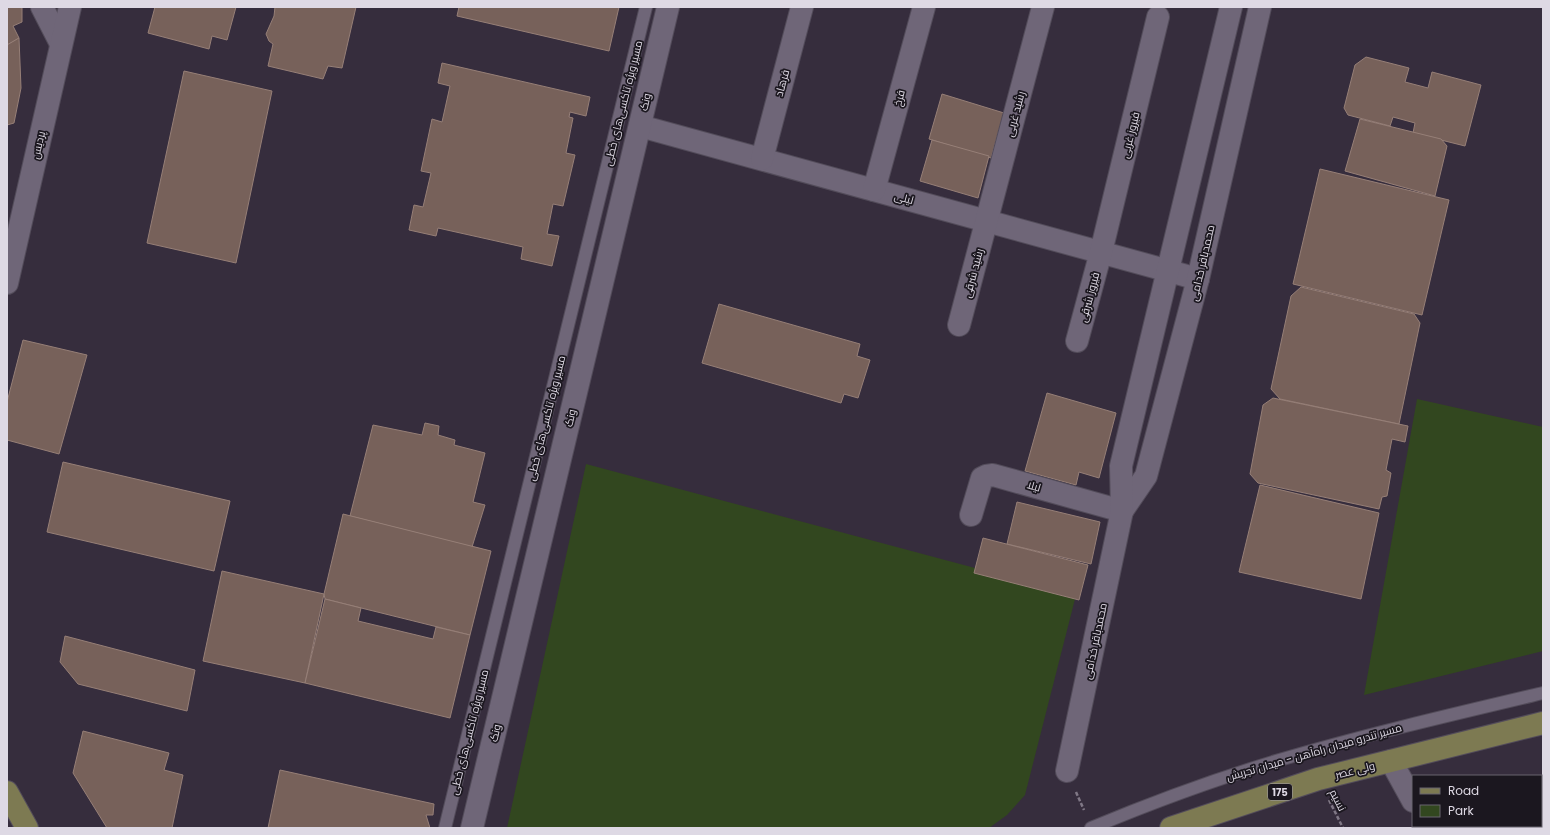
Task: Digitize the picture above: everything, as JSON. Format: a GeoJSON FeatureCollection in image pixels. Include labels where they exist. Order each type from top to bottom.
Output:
{"type":"FeatureCollection","features":[{"type":"Feature","properties":{"kind":"main road","name":"ولی عصر"},"geometry":{"type":"LineString","coordinates":[[1171,828],[1318,779],[1543,723]]}},
{"type":"Feature","properties":{"kind":"main road"},"geometry":{"type":"LineString","coordinates":[[7,792],[27,828]]}},
{"type":"Feature","properties":{"kind":"street"},"geometry":{"type":"LineString","coordinates":[[42,7],[61,44]]}},
{"type":"Feature","properties":{"kind":"street","name":"پردیس"},"geometry":{"type":"LineString","coordinates":[[7,283],[70,7]]}},
{"type":"Feature","properties":{"kind":"street","name":"ونک"},"geometry":{"type":"LineString","coordinates":[[472,828],[668,7]]}},
{"type":"Feature","properties":{"kind":"street","name":"فرهاد"},"geometry":{"type":"LineString","coordinates":[[762,159],[802,7]]}},
{"type":"Feature","properties":{"kind":"street","name":"فرخ"},"geometry":{"type":"LineString","coordinates":[[874,190],[924,7]]}},
{"type":"Feature","properties":{"kind":"street","name":"رشید غربی"},"geometry":{"type":"LineString","coordinates":[[987,221],[1043,7]]}},
{"type":"Feature","properties":{"kind":"street","name":"محمدباقر خدامی"},"geometry":{"type":"LineString","coordinates":[[1067,771],[1122,510],[1121,466],[1231,7]]}},
{"type":"Feature","properties":{"kind":"street","name":"محمدباقر خدامی"},"geometry":{"type":"LineString","coordinates":[[1122,510],[1146,476],[1198,279],[1260,7]]}},
{"type":"Feature","properties":{"kind":"street","name":"فیروز غربی"},"geometry":{"type":"LineString","coordinates":[[1101,252],[1158,17]]}},
{"type":"Feature","properties":{"kind":"street","name":"لیلی"},"geometry":{"type":"LineString","coordinates":[[640,126],[1198,279]]}},
{"type":"Feature","properties":{"kind":"street","name":"رشید شرقی"},"geometry":{"type":"LineString","coordinates":[[959,325],[987,221]]}},
{"type":"Feature","properties":{"kind":"street","name":"فیروز شرقی"},"geometry":{"type":"LineString","coordinates":[[1077,341],[1101,252]]}},
{"type":"Feature","properties":{"kind":"street","name":"لیلا"},"geometry":{"type":"LineString","coordinates":[[971,515],[982,478],[993,475],[1122,510]]}},
{"type":"Feature","properties":{"kind":"street"},"geometry":{"type":"LineString","coordinates":[[1391,761],[1412,799]]}},
{"type":"Feature","properties":{"kind":"lane","name":"مسیر ویژه تاکسی‌های خطی"},"geometry":{"type":"LineString","coordinates":[[445,828],[646,7]]}},
{"type":"Feature","properties":{"kind":"lane","name":"مسیر تندرو میدان راه‌آهن - میدان تجریش"},"geometry":{"type":"LineString","coordinates":[[1091,828],[1171,796],[1275,761],[1375,733],[1543,693]]}},
{"type":"Feature","properties":{"kind":"path","name":"نسیم"},"geometry":{"type":"LineString","coordinates":[[1318,779],[1343,828]]}},
{"type":"Feature","properties":{"kind":"green space"},"geometry":{"type":"Polygon","coordinates":[[[1417,399],[1543,427],[1543,651],[1364,695],[1417,399]]]}},
{"type":"Feature","properties":{"kind":"green space"},"geometry":{"type":"Polygon","coordinates":[[[586,464],[1076,595],[1025,795],[1007,815],[989,828],[507,828],[586,464]]]}},
{"type":"Feature","properties":{"kind":"building"},"geometry":{"type":"Polygon","coordinates":[[[7,7],[22,7],[22,22],[13,26],[19,38],[7,45],[7,7]]]}},
{"type":"Feature","properties":{"kind":"building"},"geometry":{"type":"Polygon","coordinates":[[[155,7],[236,7],[227,40],[212,36],[209,49],[148,33],[155,7]]]}},
{"type":"Feature","properties":{"kind":"building"},"geometry":{"type":"Polygon","coordinates":[[[275,7],[356,7],[342,68],[328,66],[323,79],[268,66],[273,44],[269,41],[266,34],[274,16],[275,7]]]}},
{"type":"Feature","properties":{"kind":"building"},"geometry":{"type":"Polygon","coordinates":[[[459,7],[619,7],[609,51],[457,16],[459,7]]]}},
{"type":"Feature","properties":{"kind":"building"},"geometry":{"type":"Polygon","coordinates":[[[19,38],[21,88],[14,123],[7,125],[7,45],[19,38]]]}},
{"type":"Feature","properties":{"kind":"building"},"geometry":{"type":"Polygon","coordinates":[[[1366,57],[1409,68],[1405,82],[1428,88],[1432,72],[1481,85],[1465,146],[1413,133],[1415,123],[1393,117],[1390,126],[1348,115],[1344,108],[1355,65],[1366,57]]]}},
{"type":"Feature","properties":{"kind":"building"},"geometry":{"type":"Polygon","coordinates":[[[442,63],[590,97],[586,116],[570,112],[569,117],[573,118],[566,153],[575,155],[563,206],[553,204],[547,234],[559,236],[552,266],[521,259],[523,247],[438,228],[436,236],[409,230],[414,205],[423,207],[431,173],[421,171],[432,119],[442,122],[450,86],[438,83],[442,63]]]}},
{"type":"Feature","properties":{"kind":"building"},"geometry":{"type":"Polygon","coordinates":[[[184,71],[272,91],[236,263],[147,243],[184,71]]]}},
{"type":"Feature","properties":{"kind":"building"},"geometry":{"type":"Polygon","coordinates":[[[942,94],[1004,113],[991,158],[929,139],[942,94]]]}},
{"type":"Feature","properties":{"kind":"building"},"geometry":{"type":"Polygon","coordinates":[[[1360,119],[1441,139],[1447,146],[1435,196],[1345,171],[1360,119]]]}},
{"type":"Feature","properties":{"kind":"building"},"geometry":{"type":"Polygon","coordinates":[[[932,140],[989,156],[978,198],[920,181],[932,140]]]}},
{"type":"Feature","properties":{"kind":"building"},"geometry":{"type":"Polygon","coordinates":[[[1320,169],[1449,200],[1422,315],[1293,284],[1320,169]]]}},
{"type":"Feature","properties":{"kind":"building"},"geometry":{"type":"Polygon","coordinates":[[[1301,287],[1414,314],[1420,323],[1399,424],[1280,399],[1271,389],[1291,296],[1301,287]]]}},
{"type":"Feature","properties":{"kind":"building"},"geometry":{"type":"Polygon","coordinates":[[[719,304],[860,344],[857,356],[870,360],[858,398],[844,394],[841,403],[702,363],[719,304]]]}},
{"type":"Feature","properties":{"kind":"building"},"geometry":{"type":"Polygon","coordinates":[[[23,340],[87,355],[59,454],[7,440],[7,402],[23,340]]]}},
{"type":"Feature","properties":{"kind":"building"},"geometry":{"type":"Polygon","coordinates":[[[1047,393],[1116,413],[1099,478],[1079,472],[1076,485],[1025,471],[1047,393]]]}},
{"type":"Feature","properties":{"kind":"building"},"geometry":{"type":"Polygon","coordinates":[[[1273,398],[1408,426],[1405,442],[1392,439],[1386,470],[1391,473],[1387,496],[1382,497],[1379,509],[1258,483],[1250,474],[1263,405],[1273,398]]]}},
{"type":"Feature","properties":{"kind":"building"},"geometry":{"type":"Polygon","coordinates":[[[425,423],[439,426],[438,435],[455,440],[454,445],[485,453],[473,502],[485,505],[472,547],[350,516],[373,425],[422,435],[425,423]]]}},
{"type":"Feature","properties":{"kind":"building"},"geometry":{"type":"Polygon","coordinates":[[[63,462],[230,501],[214,571],[47,532],[63,462]]]}},
{"type":"Feature","properties":{"kind":"building"},"geometry":{"type":"Polygon","coordinates":[[[1260,485],[1379,513],[1361,599],[1239,572],[1260,485]]]}},
{"type":"Feature","properties":{"kind":"building"},"geometry":{"type":"Polygon","coordinates":[[[1017,502],[1100,522],[1091,564],[1007,544],[1017,502]]]}},
{"type":"Feature","properties":{"kind":"building"},"geometry":{"type":"Polygon","coordinates":[[[343,514],[491,551],[470,635],[325,599],[324,594],[343,514]]]}},
{"type":"Feature","properties":{"kind":"building"},"geometry":{"type":"Polygon","coordinates":[[[983,538],[1088,565],[1079,600],[974,573],[983,538]]]}},
{"type":"Feature","properties":{"kind":"building"},"geometry":{"type":"Polygon","coordinates":[[[222,571],[324,594],[305,683],[203,661],[222,571]]]}},
{"type":"Feature","properties":{"kind":"building"},"geometry":{"type":"Polygon","coordinates":[[[325,599],[361,608],[358,621],[433,639],[436,627],[470,635],[450,718],[305,683],[325,599]]]}},
{"type":"Feature","properties":{"kind":"building"},"geometry":{"type":"Polygon","coordinates":[[[65,636],[195,670],[187,711],[78,684],[60,662],[65,636]]]}},
{"type":"Feature","properties":{"kind":"building"},"geometry":{"type":"Polygon","coordinates":[[[83,731],[169,753],[164,770],[183,775],[172,828],[107,828],[73,773],[83,731]]]}},
{"type":"Feature","properties":{"kind":"building"},"geometry":{"type":"Polygon","coordinates":[[[280,770],[434,804],[433,815],[426,815],[430,828],[268,828],[280,770]]]}},
{"type":"Feature","properties":{"kind":"building"},"geometry":{"type":"Polygon","coordinates":[[[1526,827],[1526,828],[1489,828],[1526,827]]]}}]}
